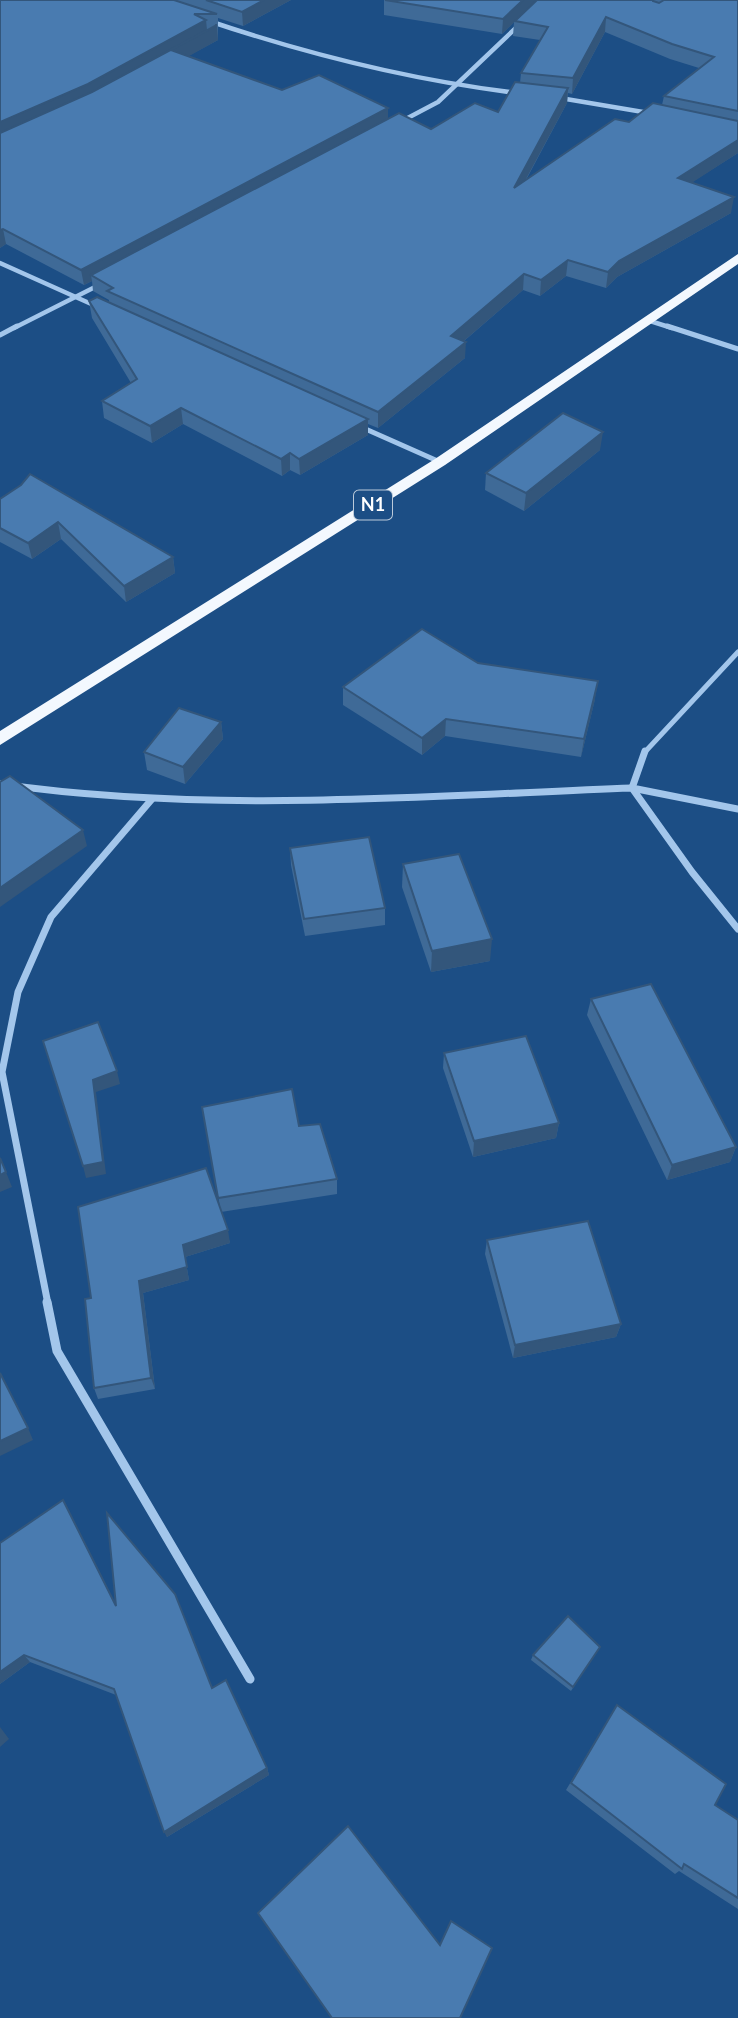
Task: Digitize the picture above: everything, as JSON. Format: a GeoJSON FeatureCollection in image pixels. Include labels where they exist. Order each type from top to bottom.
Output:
{"type":"FeatureCollection","features":[{"type":"Feature","properties":{"kind":"highway","name":"N1"},"geometry":{"type":"LineString","coordinates":[[0,739],[440,462],[738,258]]}},
{"type":"Feature","properties":{"kind":"street"},"geometry":{"type":"LineString","coordinates":[[401,121],[438,102],[525,19]]}},
{"type":"Feature","properties":{"kind":"street"},"geometry":{"type":"LineString","coordinates":[[206,20],[348,65],[456,87],[522,93]]}},
{"type":"Feature","properties":{"kind":"street"},"geometry":{"type":"LineString","coordinates":[[218,34],[229,28]]}},
{"type":"Feature","properties":{"kind":"street"},"geometry":{"type":"LineString","coordinates":[[548,96],[587,100],[650,114]]}},
{"type":"Feature","properties":{"kind":"street"},"geometry":{"type":"LineString","coordinates":[[0,263],[101,309]]}},
{"type":"Feature","properties":{"kind":"street"},"geometry":{"type":"LineString","coordinates":[[0,335],[100,284]]}},
{"type":"Feature","properties":{"kind":"street"},"geometry":{"type":"LineString","coordinates":[[646,320],[738,349]]}},
{"type":"Feature","properties":{"kind":"street"},"geometry":{"type":"LineString","coordinates":[[352,423],[440,462]]}},
{"type":"Feature","properties":{"kind":"street"},"geometry":{"type":"LineString","coordinates":[[632,788],[645,751],[738,652]]}},
{"type":"Feature","properties":{"kind":"street"},"geometry":{"type":"LineString","coordinates":[[0,784],[51,792],[257,802],[632,788],[738,809]]}},
{"type":"Feature","properties":{"kind":"street"},"geometry":{"type":"LineString","coordinates":[[632,788],[692,872],[738,929]]}},
{"type":"Feature","properties":{"kind":"street"},"geometry":{"type":"LineString","coordinates":[[152,799],[51,917],[18,992],[2,1072],[57,1351],[250,1679]]}},
{"type":"Feature","properties":{"kind":"building"},"geometry":{"type":"Polygon","coordinates":[[[0,0],[174,0],[217,14],[194,14],[206,20],[88,84],[0,122],[0,0]]]}},
{"type":"Feature","properties":{"kind":"building"},"geometry":{"type":"Polygon","coordinates":[[[206,0],[264,0],[242,12],[206,0]]]}},
{"type":"Feature","properties":{"kind":"building"},"geometry":{"type":"Polygon","coordinates":[[[385,0],[523,0],[503,19],[385,0]]]}},
{"type":"Feature","properties":{"kind":"building"},"geometry":{"type":"Polygon","coordinates":[[[537,0],[653,0],[659,3],[664,0],[738,0],[738,111],[664,96],[714,57],[672,44],[606,17],[573,78],[521,73],[548,27],[515,21],[537,0]]]}},
{"type":"Feature","properties":{"kind":"building"},"geometry":{"type":"Polygon","coordinates":[[[217,25],[171,50],[282,90],[319,75],[388,108],[81,270],[3,229],[0,230],[0,133],[92,92],[217,25]]]}},
{"type":"Feature","properties":{"kind":"building"},"geometry":{"type":"Polygon","coordinates":[[[515,82],[568,88],[514,188],[615,119],[629,122],[653,103],[738,121],[738,140],[678,178],[734,197],[619,261],[608,272],[568,260],[541,280],[524,274],[451,336],[466,342],[378,412],[107,291],[113,288],[91,275],[399,113],[431,129],[475,103],[498,112],[515,82]]]}},
{"type":"Feature","properties":{"kind":"building"},"geometry":{"type":"Polygon","coordinates":[[[97,297],[368,419],[299,459],[290,453],[281,459],[181,408],[150,426],[102,401],[137,379],[89,301],[97,297]]]}},
{"type":"Feature","properties":{"kind":"building"},"geometry":{"type":"Polygon","coordinates":[[[563,413],[603,432],[526,493],[486,473],[563,413]]]}},
{"type":"Feature","properties":{"kind":"building"},"geometry":{"type":"Polygon","coordinates":[[[30,474],[173,557],[124,586],[58,522],[28,543],[0,528],[0,499],[21,485],[30,474]]]}},
{"type":"Feature","properties":{"kind":"building"},"geometry":{"type":"Polygon","coordinates":[[[422,629],[478,663],[598,681],[584,739],[446,719],[422,738],[343,687],[422,629]]]}},
{"type":"Feature","properties":{"kind":"building"},"geometry":{"type":"Polygon","coordinates":[[[179,708],[221,722],[183,767],[144,752],[179,708]]]}},
{"type":"Feature","properties":{"kind":"building"},"geometry":{"type":"Polygon","coordinates":[[[10,776],[83,830],[0,888],[0,782],[10,776]]]}},
{"type":"Feature","properties":{"kind":"building"},"geometry":{"type":"Polygon","coordinates":[[[369,837],[385,908],[304,919],[290,848],[369,837]]]}},
{"type":"Feature","properties":{"kind":"building"},"geometry":{"type":"Polygon","coordinates":[[[459,854],[492,939],[432,951],[403,864],[459,854]]]}},
{"type":"Feature","properties":{"kind":"building"},"geometry":{"type":"Polygon","coordinates":[[[651,984],[736,1147],[672,1165],[591,999],[651,984]]]}},
{"type":"Feature","properties":{"kind":"building"},"geometry":{"type":"Polygon","coordinates":[[[98,1022],[117,1071],[93,1080],[103,1162],[83,1166],[43,1041],[98,1022]]]}},
{"type":"Feature","properties":{"kind":"building"},"geometry":{"type":"Polygon","coordinates":[[[526,1036],[559,1123],[474,1141],[444,1053],[526,1036]]]}},
{"type":"Feature","properties":{"kind":"building"},"geometry":{"type":"Polygon","coordinates":[[[292,1089],[299,1126],[320,1124],[337,1179],[218,1198],[202,1107],[292,1089]]]}},
{"type":"Feature","properties":{"kind":"building"},"geometry":{"type":"Polygon","coordinates":[[[0,1158],[6,1172],[0,1175],[0,1158]]]}},
{"type":"Feature","properties":{"kind":"building"},"geometry":{"type":"Polygon","coordinates":[[[206,1168],[228,1230],[183,1245],[187,1267],[139,1281],[151,1378],[94,1388],[85,1299],[91,1298],[78,1207],[206,1168]]]}},
{"type":"Feature","properties":{"kind":"building"},"geometry":{"type":"Polygon","coordinates":[[[588,1221],[621,1324],[515,1345],[487,1240],[588,1221]]]}},
{"type":"Feature","properties":{"kind":"building"},"geometry":{"type":"Polygon","coordinates":[[[0,1373],[28,1428],[0,1441],[0,1373]]]}},
{"type":"Feature","properties":{"kind":"building"},"geometry":{"type":"Polygon","coordinates":[[[63,1500],[116,1606],[107,1513],[175,1594],[212,1688],[226,1680],[267,1768],[164,1832],[114,1689],[24,1655],[0,1672],[0,1543],[63,1500]]]}},
{"type":"Feature","properties":{"kind":"building"},"geometry":{"type":"Polygon","coordinates":[[[568,1616],[600,1647],[573,1687],[533,1655],[568,1616]]]}},
{"type":"Feature","properties":{"kind":"building"},"geometry":{"type":"Polygon","coordinates":[[[617,1705],[726,1784],[715,1805],[738,1820],[738,1898],[684,1864],[682,1869],[571,1783],[617,1705]]]}},
{"type":"Feature","properties":{"kind":"building"},"geometry":{"type":"Polygon","coordinates":[[[348,1826],[440,1945],[451,1921],[492,1948],[460,2018],[332,2018],[258,1913],[348,1826]]]}}]}
